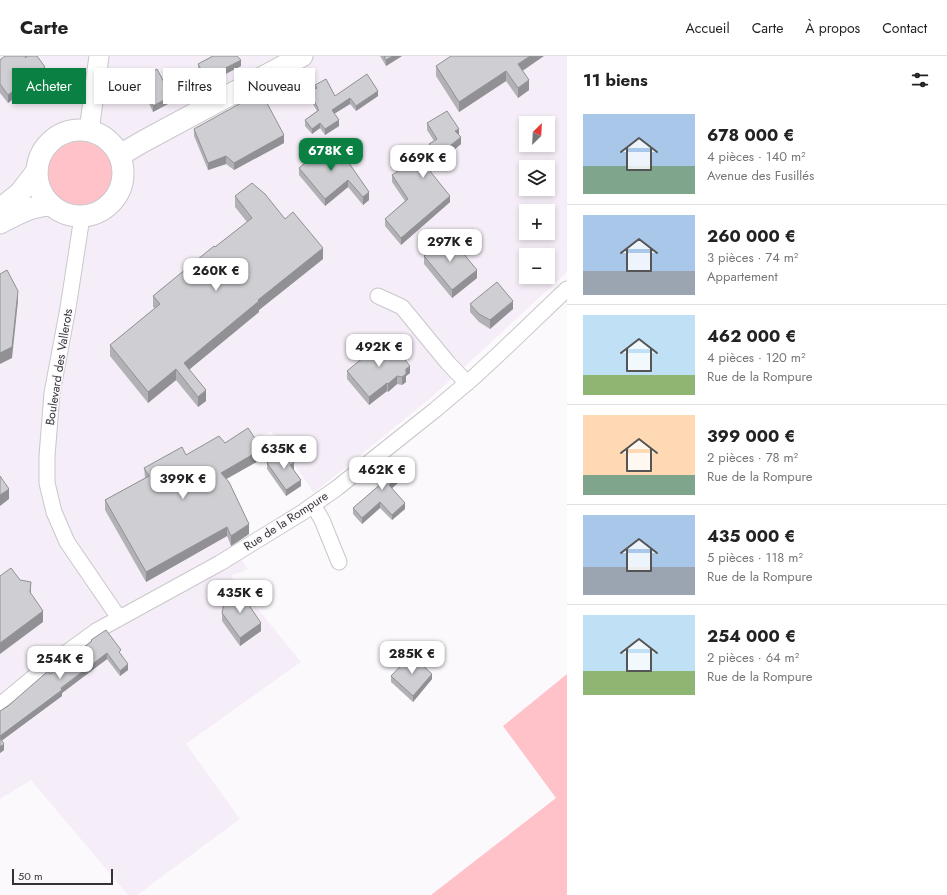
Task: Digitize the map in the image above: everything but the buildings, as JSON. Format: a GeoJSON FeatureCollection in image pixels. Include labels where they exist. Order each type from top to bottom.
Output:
{"type":"FeatureCollection","features":[{"type":"Feature","properties":{"kind":"main road"},"geometry":{"type":"LineString","coordinates":[[120,156],[144,141],[302,56]]}},
{"type":"Feature","properties":{"kind":"main road"},"geometry":{"type":"LineString","coordinates":[[75,130],[89,131],[102,136],[113,144],[120,156],[124,167],[124,179],[120,191],[114,201],[105,209],[94,215],[82,217],[71,216],[60,212],[50,205],[43,195],[38,183],[38,162],[42,153],[51,142],[62,134],[75,130]]}},
{"type":"Feature","properties":{"kind":"main road"},"geometry":{"type":"LineString","coordinates":[[0,209],[20,193],[37,171]]}},
{"type":"Feature","properties":{"kind":"main road"},"geometry":{"type":"LineString","coordinates":[[0,223],[39,205],[50,205]]}},
{"type":"Feature","properties":{"kind":"street"},"geometry":{"type":"LineString","coordinates":[[89,131],[99,56]]}},
{"type":"Feature","properties":{"kind":"street","name":"Boulevard des Vallerots"},"geometry":{"type":"LineString","coordinates":[[82,217],[68,308],[52,393],[47,456],[47,483],[54,512],[67,542],[119,618]]}},
{"type":"Feature","properties":{"kind":"street","name":"Rue de la Rompure"},"geometry":{"type":"LineString","coordinates":[[0,705],[66,652],[96,631],[220,563],[313,505],[383,452],[467,383],[567,289]]}},
{"type":"Feature","properties":{"kind":"street"},"geometry":{"type":"LineString","coordinates":[[378,296],[402,306],[448,363],[467,383]]}},
{"type":"Feature","properties":{"kind":"street"},"geometry":{"type":"LineString","coordinates":[[313,505],[322,520],[339,562]]}},
{"type":"Feature","properties":{"kind":"shaded area"},"geometry":{"type":"Polygon","coordinates":[[[0,56],[567,56],[567,272],[555,283],[555,248],[519,248],[519,284],[554,284],[433,396],[314,493],[271,431],[192,472],[231,546],[248,569],[231,576],[301,662],[186,744],[240,819],[137,895],[128,895],[31,780],[0,799],[0,56]]]}},
{"type":"Feature","properties":{"kind":"shaded area"},"geometry":{"type":"Polygon","coordinates":[[[74,141],[86,141],[103,150],[110,161],[112,173],[110,185],[103,196],[86,205],[74,205],[62,200],[53,191],[48,179],[48,167],[53,155],[62,146],[74,141]]]}},
{"type":"Feature","properties":{"kind":"shaded area"},"geometry":{"type":"Polygon","coordinates":[[[567,674],[567,895],[431,895],[556,798],[503,726],[567,674]]]}}]}
